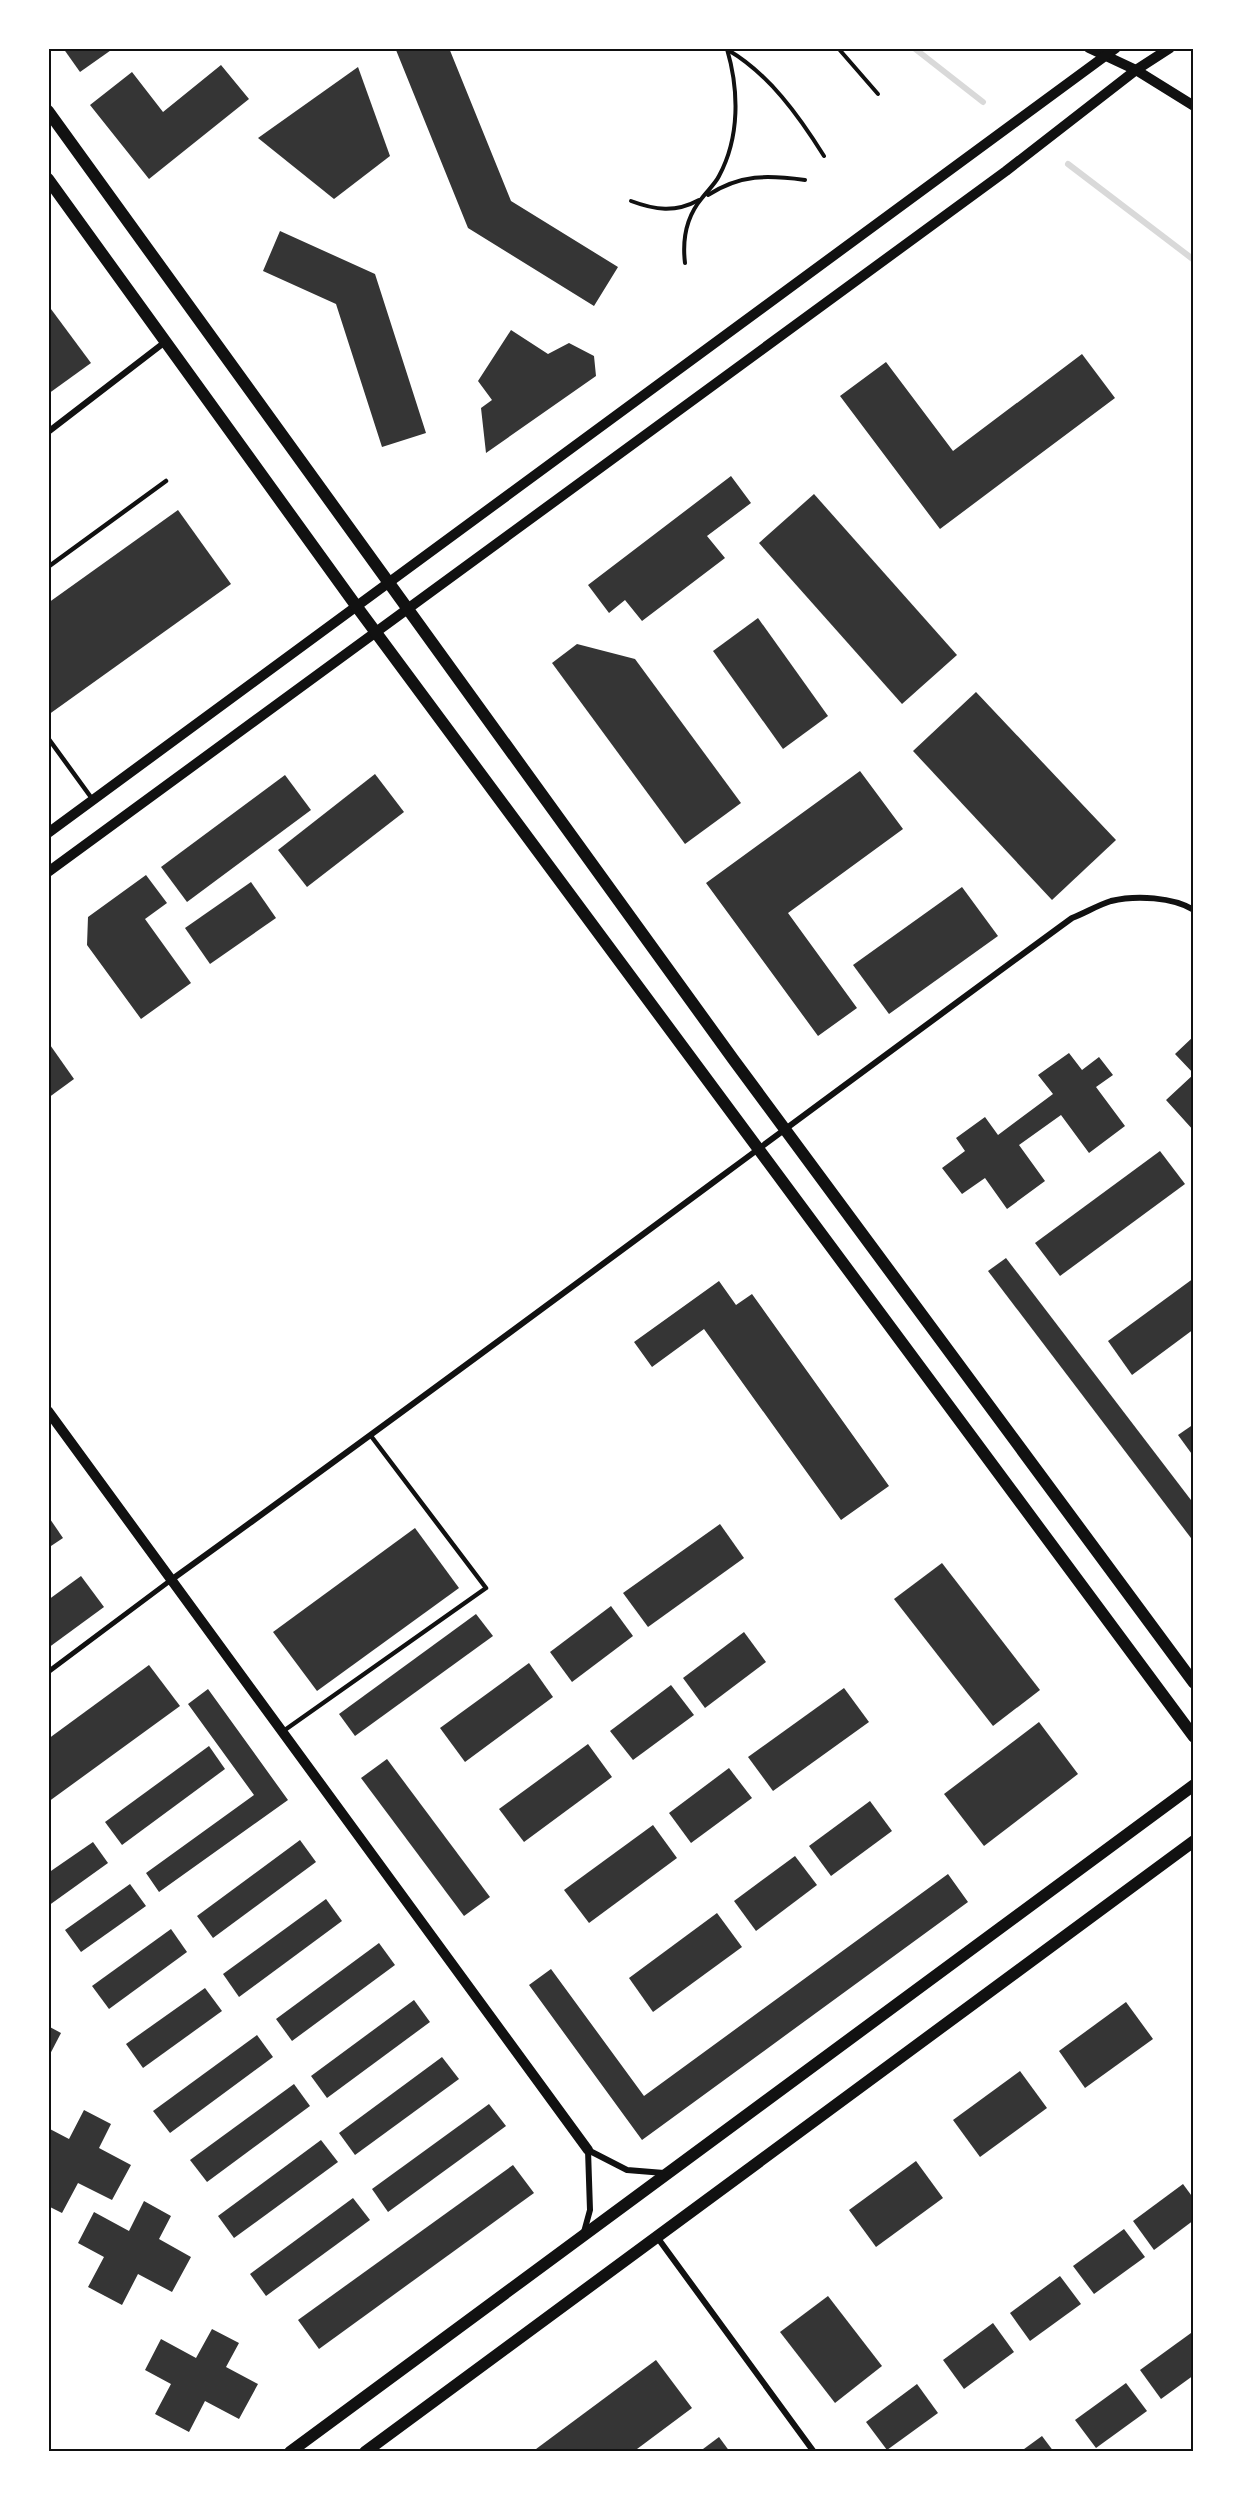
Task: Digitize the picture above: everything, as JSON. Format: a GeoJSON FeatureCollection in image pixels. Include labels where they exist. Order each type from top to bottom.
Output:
{"type":"FeatureCollection","features":[{"type":"Feature","properties":{"kind":"main road"},"geometry":{"type":"LineString","coordinates":[[48,111],[785,1128],[1194,1683]]}},
{"type":"Feature","properties":{"kind":"main road"},"geometry":{"type":"LineString","coordinates":[[48,179],[357,607],[1194,1737]]}},
{"type":"Feature","properties":{"kind":"main road"},"geometry":{"type":"LineString","coordinates":[[290,2452],[1194,1785]]}},
{"type":"Feature","properties":{"kind":"main road"},"geometry":{"type":"LineString","coordinates":[[365,2452],[1194,1840]]}},
{"type":"Feature","properties":{"kind":"street"},"geometry":{"type":"LineString","coordinates":[[1089,48],[1136,70],[1194,106]]}},
{"type":"Feature","properties":{"kind":"street"},"geometry":{"type":"LineString","coordinates":[[48,833],[1116,48]]}},
{"type":"Feature","properties":{"kind":"street"},"geometry":{"type":"LineString","coordinates":[[48,872],[1006,171],[1136,70],[1170,48]]}},
{"type":"Feature","properties":{"kind":"street"},"geometry":{"type":"LineString","coordinates":[[48,432],[166,341]]}},
{"type":"Feature","properties":{"kind":"street"},"geometry":{"type":"LineString","coordinates":[[48,1671],[371,1436],[1072,918],[1112,901],[1145,898],[1183,903],[1194,910]]}},
{"type":"Feature","properties":{"kind":"street"},"geometry":{"type":"LineString","coordinates":[[48,1411],[588,2150],[627,2170],[667,2174]]}},
{"type":"Feature","properties":{"kind":"street"},"geometry":{"type":"LineString","coordinates":[[583,2236],[590,2210],[588,2150]]}},
{"type":"Feature","properties":{"kind":"street"},"geometry":{"type":"LineString","coordinates":[[657,2237],[814,2452]]}},
{"type":"Feature","properties":{"kind":"lane"},"geometry":{"type":"LineString","coordinates":[[48,567],[166,481]]}},
{"type":"Feature","properties":{"kind":"lane"},"geometry":{"type":"LineString","coordinates":[[48,738],[93,800]]}},
{"type":"Feature","properties":{"kind":"lane"},"geometry":{"type":"LineString","coordinates":[[282,1732],[486,1588],[371,1436]]}},
{"type":"Feature","properties":{"kind":"path"},"geometry":{"type":"LineString","coordinates":[[838,48],[878,94]]}},
{"type":"Feature","properties":{"kind":"path"},"geometry":{"type":"LineString","coordinates":[[726,49],[747,61],[768,81],[824,156]]}},
{"type":"Feature","properties":{"kind":"path"},"geometry":{"type":"LineString","coordinates":[[685,263],[683,247],[685,230],[701,198],[720,175],[734,129],[736,111],[734,85],[726,49]]}},
{"type":"Feature","properties":{"kind":"path"},"geometry":{"type":"LineString","coordinates":[[631,201],[652,208],[668,210],[688,206],[734,180],[752,177],[805,180]]}},
{"type":"Feature","properties":{"kind":"building"},"geometry":{"type":"Polygon","coordinates":[[[63,48],[114,48],[80,72],[63,48]]]}},
{"type":"Feature","properties":{"kind":"building"},"geometry":{"type":"Polygon","coordinates":[[[449,48],[511,201],[618,267],[594,306],[468,228],[396,50],[449,48]]]}},
{"type":"Feature","properties":{"kind":"building"},"geometry":{"type":"Polygon","coordinates":[[[221,65],[249,99],[149,179],[90,105],[132,72],[163,112],[221,65]]]}},
{"type":"Feature","properties":{"kind":"building"},"geometry":{"type":"Polygon","coordinates":[[[358,67],[390,156],[334,199],[258,138],[358,67]]]}},
{"type":"Feature","properties":{"kind":"building"},"geometry":{"type":"Polygon","coordinates":[[[280,231],[375,274],[426,433],[382,447],[336,304],[263,271],[280,231]]]}},
{"type":"Feature","properties":{"kind":"building"},"geometry":{"type":"Polygon","coordinates":[[[48,305],[91,363],[48,394],[48,305]]]}},
{"type":"Feature","properties":{"kind":"building"},"geometry":{"type":"Polygon","coordinates":[[[511,330],[548,354],[569,343],[594,356],[596,376],[486,453],[481,408],[492,400],[478,381],[511,330]]]}},
{"type":"Feature","properties":{"kind":"building"},"geometry":{"type":"Polygon","coordinates":[[[1082,354],[1115,398],[940,529],[840,396],[886,362],[953,451],[1082,354]]]}},
{"type":"Feature","properties":{"kind":"building"},"geometry":{"type":"Polygon","coordinates":[[[731,476],[751,503],[707,536],[725,558],[642,621],[625,600],[609,613],[588,585],[731,476]]]}},
{"type":"Feature","properties":{"kind":"building"},"geometry":{"type":"Polygon","coordinates":[[[814,494],[957,655],[902,704],[759,543],[814,494]]]}},
{"type":"Feature","properties":{"kind":"building"},"geometry":{"type":"Polygon","coordinates":[[[178,510],[231,584],[48,715],[48,603],[178,510]]]}},
{"type":"Feature","properties":{"kind":"building"},"geometry":{"type":"Polygon","coordinates":[[[758,618],[828,716],[783,749],[713,651],[758,618]]]}},
{"type":"Feature","properties":{"kind":"building"},"geometry":{"type":"Polygon","coordinates":[[[577,644],[635,659],[741,803],[685,844],[552,663],[577,644]]]}},
{"type":"Feature","properties":{"kind":"building"},"geometry":{"type":"Polygon","coordinates":[[[976,692],[1116,840],[1052,900],[913,751],[976,692]]]}},
{"type":"Feature","properties":{"kind":"building"},"geometry":{"type":"Polygon","coordinates":[[[860,771],[903,829],[788,913],[857,1008],[818,1036],[706,883],[860,771]]]}},
{"type":"Feature","properties":{"kind":"building"},"geometry":{"type":"Polygon","coordinates":[[[375,774],[404,812],[307,887],[278,850],[375,774]]]}},
{"type":"Feature","properties":{"kind":"building"},"geometry":{"type":"Polygon","coordinates":[[[285,775],[311,810],[187,902],[161,867],[285,775]]]}},
{"type":"Feature","properties":{"kind":"building"},"geometry":{"type":"Polygon","coordinates":[[[146,875],[167,903],[145,919],[191,983],[141,1019],[87,945],[88,917],[146,875]]]}},
{"type":"Feature","properties":{"kind":"building"},"geometry":{"type":"Polygon","coordinates":[[[251,882],[276,918],[210,964],[185,928],[251,882]]]}},
{"type":"Feature","properties":{"kind":"building"},"geometry":{"type":"Polygon","coordinates":[[[962,887],[998,936],[889,1014],[853,965],[962,887]]]}},
{"type":"Feature","properties":{"kind":"building"},"geometry":{"type":"Polygon","coordinates":[[[1194,1036],[1194,1074],[1175,1054],[1194,1036]]]}},
{"type":"Feature","properties":{"kind":"building"},"geometry":{"type":"Polygon","coordinates":[[[48,1042],[74,1079],[48,1098],[48,1042]]]}},
{"type":"Feature","properties":{"kind":"building"},"geometry":{"type":"Polygon","coordinates":[[[1069,1053],[1082,1070],[1099,1057],[1113,1075],[1096,1087],[1125,1126],[1089,1153],[1061,1115],[1019,1145],[1045,1181],[1007,1209],[985,1178],[962,1194],[942,1168],[965,1151],[956,1138],[985,1117],[998,1135],[1053,1094],[1038,1075],[1069,1053]]]}},
{"type":"Feature","properties":{"kind":"building"},"geometry":{"type":"Polygon","coordinates":[[[1194,1074],[1194,1131],[1166,1100],[1194,1074]]]}},
{"type":"Feature","properties":{"kind":"building"},"geometry":{"type":"Polygon","coordinates":[[[1160,1151],[1185,1184],[1060,1276],[1035,1243],[1160,1151]]]}},
{"type":"Feature","properties":{"kind":"building"},"geometry":{"type":"Polygon","coordinates":[[[1006,1258],[1194,1504],[1194,1542],[988,1271],[1006,1258]]]}},
{"type":"Feature","properties":{"kind":"building"},"geometry":{"type":"Polygon","coordinates":[[[1194,1278],[1194,1329],[1132,1375],[1108,1341],[1194,1278]]]}},
{"type":"Feature","properties":{"kind":"building"},"geometry":{"type":"Polygon","coordinates":[[[719,1281],[736,1305],[752,1294],[889,1486],[841,1520],[704,1329],[652,1367],[634,1342],[719,1281]]]}},
{"type":"Feature","properties":{"kind":"building"},"geometry":{"type":"Polygon","coordinates":[[[1194,1424],[1194,1457],[1178,1435],[1194,1424]]]}},
{"type":"Feature","properties":{"kind":"building"},"geometry":{"type":"Polygon","coordinates":[[[48,1516],[63,1538],[48,1548],[48,1516]]]}},
{"type":"Feature","properties":{"kind":"building"},"geometry":{"type":"Polygon","coordinates":[[[720,1524],[744,1558],[648,1627],[623,1593],[720,1524]]]}},
{"type":"Feature","properties":{"kind":"building"},"geometry":{"type":"Polygon","coordinates":[[[415,1528],[459,1588],[317,1691],[273,1632],[415,1528]]]}},
{"type":"Feature","properties":{"kind":"building"},"geometry":{"type":"Polygon","coordinates":[[[942,1563],[1040,1690],[993,1726],[894,1599],[942,1563]]]}},
{"type":"Feature","properties":{"kind":"building"},"geometry":{"type":"Polygon","coordinates":[[[81,1576],[104,1607],[48,1648],[48,1600],[81,1576]]]}},
{"type":"Feature","properties":{"kind":"building"},"geometry":{"type":"Polygon","coordinates":[[[611,1606],[633,1636],[572,1682],[550,1652],[611,1606]]]}},
{"type":"Feature","properties":{"kind":"building"},"geometry":{"type":"Polygon","coordinates":[[[476,1614],[493,1636],[355,1736],[339,1714],[476,1614]]]}},
{"type":"Feature","properties":{"kind":"building"},"geometry":{"type":"Polygon","coordinates":[[[744,1632],[766,1662],[705,1708],[683,1678],[744,1632]]]}},
{"type":"Feature","properties":{"kind":"building"},"geometry":{"type":"Polygon","coordinates":[[[529,1663],[553,1697],[465,1762],[440,1728],[529,1663]]]}},
{"type":"Feature","properties":{"kind":"building"},"geometry":{"type":"Polygon","coordinates":[[[149,1665],[180,1706],[48,1802],[48,1739],[149,1665]]]}},
{"type":"Feature","properties":{"kind":"building"},"geometry":{"type":"Polygon","coordinates":[[[671,1685],[694,1715],[633,1760],[610,1731],[671,1685]]]}},
{"type":"Feature","properties":{"kind":"building"},"geometry":{"type":"Polygon","coordinates":[[[844,1688],[869,1722],[773,1791],[748,1757],[844,1688]]]}},
{"type":"Feature","properties":{"kind":"building"},"geometry":{"type":"Polygon","coordinates":[[[208,1689],[288,1800],[159,1892],[146,1873],[254,1795],[188,1704],[208,1689]]]}},
{"type":"Feature","properties":{"kind":"building"},"geometry":{"type":"Polygon","coordinates":[[[1039,1722],[1078,1774],[984,1846],[944,1794],[1039,1722]]]}},
{"type":"Feature","properties":{"kind":"building"},"geometry":{"type":"Polygon","coordinates":[[[588,1744],[612,1777],[524,1842],[499,1809],[588,1744]]]}},
{"type":"Feature","properties":{"kind":"building"},"geometry":{"type":"Polygon","coordinates":[[[209,1746],[225,1769],[122,1845],[105,1822],[209,1746]]]}},
{"type":"Feature","properties":{"kind":"building"},"geometry":{"type":"Polygon","coordinates":[[[387,1759],[490,1897],[464,1916],[361,1778],[387,1759]]]}},
{"type":"Feature","properties":{"kind":"building"},"geometry":{"type":"Polygon","coordinates":[[[729,1768],[752,1798],[691,1843],[669,1813],[729,1768]]]}},
{"type":"Feature","properties":{"kind":"building"},"geometry":{"type":"Polygon","coordinates":[[[870,1801],[892,1831],[831,1876],[809,1846],[870,1801]]]}},
{"type":"Feature","properties":{"kind":"building"},"geometry":{"type":"Polygon","coordinates":[[[653,1825],[677,1858],[589,1923],[564,1890],[653,1825]]]}},
{"type":"Feature","properties":{"kind":"building"},"geometry":{"type":"Polygon","coordinates":[[[300,1840],[316,1862],[213,1938],[197,1916],[300,1840]]]}},
{"type":"Feature","properties":{"kind":"building"},"geometry":{"type":"Polygon","coordinates":[[[93,1842],[108,1863],[48,1906],[48,1873],[93,1842]]]}},
{"type":"Feature","properties":{"kind":"building"},"geometry":{"type":"Polygon","coordinates":[[[795,1856],[817,1885],[756,1931],[734,1901],[795,1856]]]}},
{"type":"Feature","properties":{"kind":"building"},"geometry":{"type":"Polygon","coordinates":[[[948,1874],[968,1902],[642,2140],[529,1985],[551,1969],[644,2096],[948,1874]]]}},
{"type":"Feature","properties":{"kind":"building"},"geometry":{"type":"Polygon","coordinates":[[[130,1884],[146,1906],[81,1952],[65,1930],[130,1884]]]}},
{"type":"Feature","properties":{"kind":"building"},"geometry":{"type":"Polygon","coordinates":[[[326,1899],[342,1921],[239,1997],[223,1974],[326,1899]]]}},
{"type":"Feature","properties":{"kind":"building"},"geometry":{"type":"Polygon","coordinates":[[[717,1913],[742,1947],[653,2012],[629,1978],[717,1913]]]}},
{"type":"Feature","properties":{"kind":"building"},"geometry":{"type":"Polygon","coordinates":[[[171,1929],[187,1952],[109,2009],[92,1986],[171,1929]]]}},
{"type":"Feature","properties":{"kind":"building"},"geometry":{"type":"Polygon","coordinates":[[[379,1943],[395,1965],[292,2041],[276,2019],[379,1943]]]}},
{"type":"Feature","properties":{"kind":"building"},"geometry":{"type":"Polygon","coordinates":[[[205,1988],[222,2011],[143,2068],[126,2044],[205,1988]]]}},
{"type":"Feature","properties":{"kind":"building"},"geometry":{"type":"Polygon","coordinates":[[[414,2000],[430,2022],[327,2098],[311,2076],[414,2000]]]}},
{"type":"Feature","properties":{"kind":"building"},"geometry":{"type":"Polygon","coordinates":[[[1126,2002],[1153,2039],[1085,2088],[1059,2051],[1126,2002]]]}},
{"type":"Feature","properties":{"kind":"building"},"geometry":{"type":"Polygon","coordinates":[[[48,2026],[61,2033],[48,2058],[48,2026]]]}},
{"type":"Feature","properties":{"kind":"building"},"geometry":{"type":"Polygon","coordinates":[[[257,2035],[273,2057],[170,2133],[153,2111],[257,2035]]]}},
{"type":"Feature","properties":{"kind":"building"},"geometry":{"type":"Polygon","coordinates":[[[442,2057],[459,2079],[355,2155],[339,2133],[442,2057]]]}},
{"type":"Feature","properties":{"kind":"building"},"geometry":{"type":"Polygon","coordinates":[[[1020,2071],[1047,2108],[980,2157],[953,2120],[1020,2071]]]}},
{"type":"Feature","properties":{"kind":"building"},"geometry":{"type":"Polygon","coordinates":[[[294,2084],[310,2106],[207,2182],[190,2160],[294,2084]]]}},
{"type":"Feature","properties":{"kind":"building"},"geometry":{"type":"Polygon","coordinates":[[[489,2104],[506,2126],[388,2212],[372,2189],[489,2104]]]}},
{"type":"Feature","properties":{"kind":"building"},"geometry":{"type":"Polygon","coordinates":[[[84,2110],[111,2124],[99,2148],[131,2165],[112,2200],[78,2183],[62,2213],[48,2206],[48,2128],[69,2139],[84,2110]]]}},
{"type":"Feature","properties":{"kind":"building"},"geometry":{"type":"Polygon","coordinates":[[[321,2140],[338,2162],[234,2238],[218,2216],[321,2140]]]}},
{"type":"Feature","properties":{"kind":"building"},"geometry":{"type":"Polygon","coordinates":[[[916,2161],[943,2198],[876,2247],[849,2210],[916,2161]]]}},
{"type":"Feature","properties":{"kind":"building"},"geometry":{"type":"Polygon","coordinates":[[[513,2165],[534,2193],[319,2349],[298,2320],[513,2165]]]}},
{"type":"Feature","properties":{"kind":"building"},"geometry":{"type":"Polygon","coordinates":[[[1183,2184],[1194,2199],[1194,2220],[1154,2250],[1133,2221],[1183,2184]]]}},
{"type":"Feature","properties":{"kind":"building"},"geometry":{"type":"Polygon","coordinates":[[[353,2198],[370,2220],[266,2296],[250,2274],[353,2198]]]}},
{"type":"Feature","properties":{"kind":"building"},"geometry":{"type":"Polygon","coordinates":[[[144,2201],[171,2216],[159,2239],[191,2257],[172,2292],[138,2274],[122,2305],[88,2287],[104,2257],[78,2243],[94,2212],[129,2231],[144,2201]]]}},
{"type":"Feature","properties":{"kind":"building"},"geometry":{"type":"Polygon","coordinates":[[[1124,2229],[1145,2257],[1094,2294],[1073,2266],[1124,2229]]]}},
{"type":"Feature","properties":{"kind":"building"},"geometry":{"type":"Polygon","coordinates":[[[1060,2276],[1081,2304],[1030,2341],[1010,2313],[1060,2276]]]}},
{"type":"Feature","properties":{"kind":"building"},"geometry":{"type":"Polygon","coordinates":[[[828,2296],[882,2366],[835,2403],[780,2332],[828,2296]]]}},
{"type":"Feature","properties":{"kind":"building"},"geometry":{"type":"Polygon","coordinates":[[[993,2323],[1014,2352],[964,2389],[943,2360],[993,2323]]]}},
{"type":"Feature","properties":{"kind":"building"},"geometry":{"type":"Polygon","coordinates":[[[212,2329],[239,2343],[226,2367],[258,2384],[239,2419],[205,2401],[189,2432],[155,2414],[171,2384],[145,2370],[161,2339],[196,2358],[212,2329]]]}},
{"type":"Feature","properties":{"kind":"building"},"geometry":{"type":"Polygon","coordinates":[[[1191,2333],[1194,2337],[1194,2375],[1161,2399],[1140,2370],[1191,2333]]]}},
{"type":"Feature","properties":{"kind":"building"},"geometry":{"type":"Polygon","coordinates":[[[656,2360],[692,2408],[633,2452],[532,2452],[656,2360]]]}},
{"type":"Feature","properties":{"kind":"building"},"geometry":{"type":"Polygon","coordinates":[[[1126,2383],[1147,2411],[1096,2448],[1075,2420],[1126,2383]]]}},
{"type":"Feature","properties":{"kind":"building"},"geometry":{"type":"Polygon","coordinates":[[[917,2384],[938,2413],[887,2450],[866,2422],[917,2384]]]}},
{"type":"Feature","properties":{"kind":"building"},"geometry":{"type":"Polygon","coordinates":[[[1042,2436],[1054,2452],[1020,2452],[1042,2436]]]}},
{"type":"Feature","properties":{"kind":"building"},"geometry":{"type":"Polygon","coordinates":[[[719,2437],[730,2452],[699,2452],[719,2437]]]}},
{"type":"Feature","properties":{"kind":"waterway"},"geometry":{"type":"LineString","coordinates":[[914,48],[983,102]]}},
{"type":"Feature","properties":{"kind":"waterway"},"geometry":{"type":"LineString","coordinates":[[1068,164],[1194,260]]}}]}
